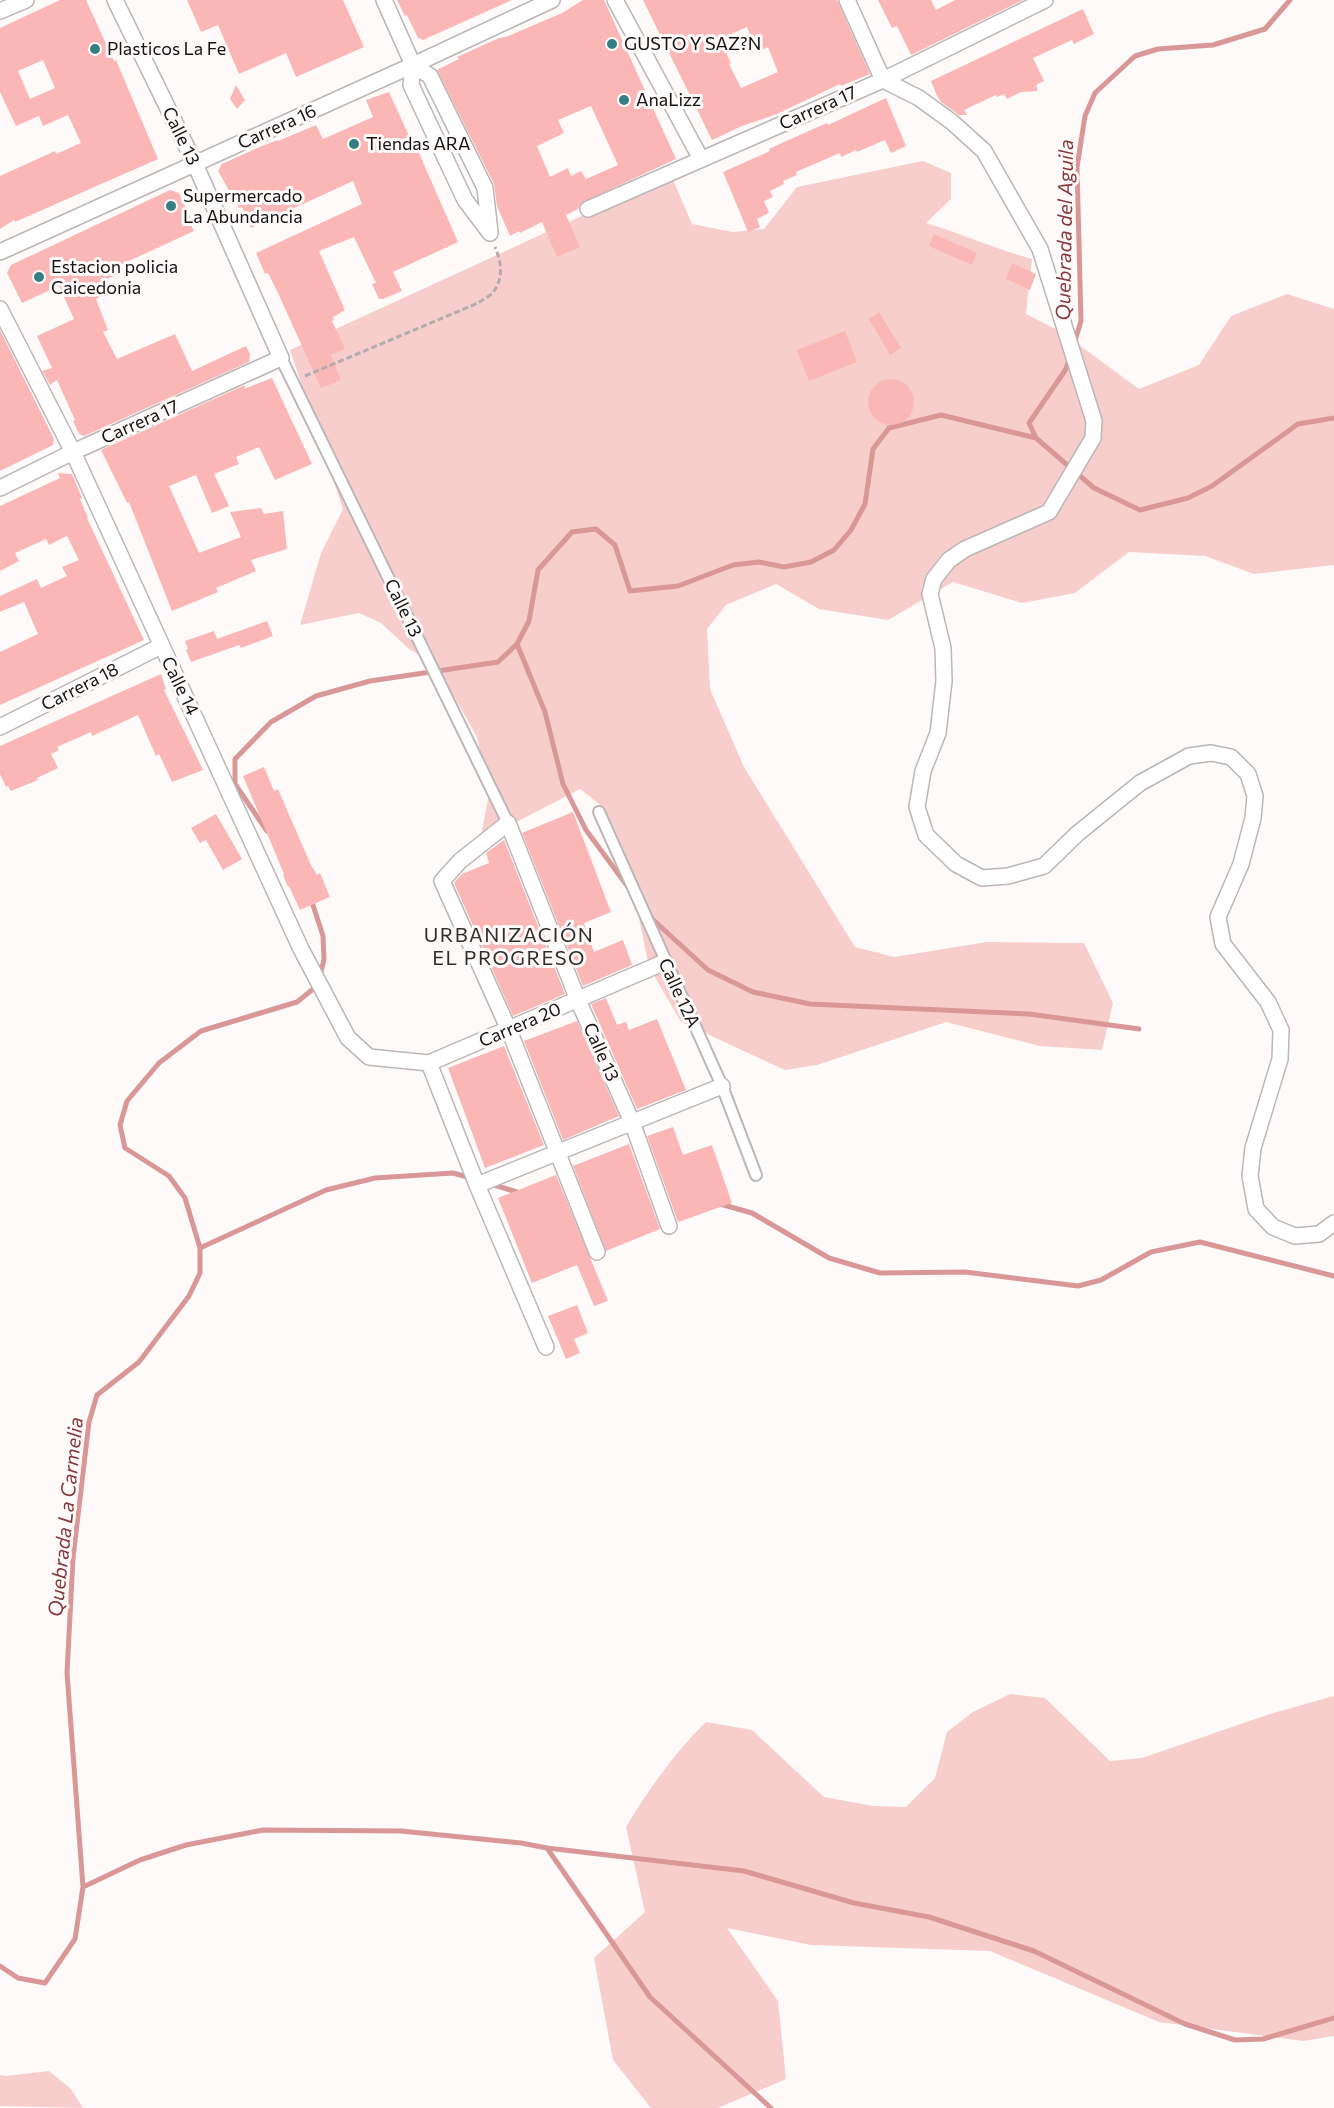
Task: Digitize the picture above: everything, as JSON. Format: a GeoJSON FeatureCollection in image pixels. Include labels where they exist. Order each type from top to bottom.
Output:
{"type":"FeatureCollection","features":[{"type":"Feature","properties":{"kind":"street"},"geometry":{"type":"LineString","coordinates":[[0,11],[26,0]]}},
{"type":"Feature","properties":{"kind":"street","name":"Calle 13"},"geometry":{"type":"LineString","coordinates":[[115,0],[195,164],[281,358],[508,823],[578,1000],[632,1122],[669,1226]]}},
{"type":"Feature","properties":{"kind":"street"},"geometry":{"type":"LineString","coordinates":[[384,0],[413,65],[411,85],[465,200],[490,233]]}},
{"type":"Feature","properties":{"kind":"street","name":"Carrera 16"},"geometry":{"type":"LineString","coordinates":[[0,252],[552,0]]}},
{"type":"Feature","properties":{"kind":"street"},"geometry":{"type":"LineString","coordinates":[[615,0],[701,159]]}},
{"type":"Feature","properties":{"kind":"street"},"geometry":{"type":"LineString","coordinates":[[847,0],[883,80],[919,98],[952,122],[984,151],[1040,249],[1094,421],[1093,438],[1049,512],[965,549],[949,560],[934,579],[930,594],[943,648],[944,681],[938,733],[923,771],[917,807],[926,835],[956,864],[982,878],[1008,876],[1044,866],[1077,834],[1140,783],[1189,756],[1211,753],[1231,757],[1248,774],[1255,796],[1253,818],[1241,864],[1218,917],[1223,944],[1268,1002],[1281,1030],[1280,1059],[1253,1148],[1250,1176],[1256,1209],[1273,1227],[1295,1236],[1319,1234],[1334,1223]]}},
{"type":"Feature","properties":{"kind":"street","name":"Carrera 17"},"geometry":{"type":"LineString","coordinates":[[588,209],[883,80],[1046,0]]}},
{"type":"Feature","properties":{"kind":"street"},"geometry":{"type":"LineString","coordinates":[[413,65],[430,76],[485,188],[490,233]]}},
{"type":"Feature","properties":{"kind":"street","name":"Calle 14"},"geometry":{"type":"LineString","coordinates":[[0,309],[73,452],[160,646],[301,949],[348,1038],[369,1057]]}},
{"type":"Feature","properties":{"kind":"street","name":"Carrera 17"},"geometry":{"type":"LineString","coordinates":[[0,488],[73,452],[281,358]]}},
{"type":"Feature","properties":{"kind":"street","name":"Carrera 18"},"geometry":{"type":"LineString","coordinates":[[0,727],[160,646]]}},
{"type":"Feature","properties":{"kind":"street","name":"Calle 12A"},"geometry":{"type":"LineString","coordinates":[[599,812],[722,1086],[756,1174]]}},
{"type":"Feature","properties":{"kind":"street"},"geometry":{"type":"LineString","coordinates":[[508,823],[460,861],[442,881],[509,1030],[597,1252]]}},
{"type":"Feature","properties":{"kind":"street","name":"Carrera 20"},"geometry":{"type":"LineString","coordinates":[[369,1057],[429,1063],[665,962]]}},
{"type":"Feature","properties":{"kind":"street"},"geometry":{"type":"LineString","coordinates":[[429,1063],[477,1185],[546,1347]]}},
{"type":"Feature","properties":{"kind":"street"},"geometry":{"type":"LineString","coordinates":[[477,1185],[722,1086]]}},
{"type":"Feature","properties":{"kind":"path"},"geometry":{"type":"LineString","coordinates":[[292,381],[478,303],[494,292],[501,273],[501,262],[490,233]]}},
{"type":"Feature","properties":{"kind":"shaded area"},"geometry":{"type":"Polygon","coordinates":[[[923,161],[951,173],[951,199],[926,223],[1032,259],[1026,314],[1063,333],[1139,389],[1199,365],[1231,316],[1287,294],[1334,309],[1334,565],[1254,574],[1205,556],[1129,552],[1075,593],[1022,603],[953,582],[888,620],[819,609],[776,584],[726,605],[707,629],[710,689],[744,767],[855,947],[894,957],[987,942],[1084,943],[1113,1003],[1102,1050],[1040,1046],[946,1022],[817,1065],[785,1070],[681,1022],[649,967],[631,879],[604,808],[580,789],[480,841],[489,794],[477,737],[451,691],[424,658],[408,648],[381,623],[359,613],[300,625],[321,553],[343,509],[290,350],[671,175],[692,224],[733,232],[764,229],[797,187],[923,161]]]}},
{"type":"Feature","properties":{"kind":"shaded area"},"geometry":{"type":"Polygon","coordinates":[[[1010,1694],[1045,1698],[1110,1761],[1142,1758],[1270,1714],[1334,1696],[1334,2036],[1303,2041],[1159,2022],[990,1951],[811,1945],[727,1928],[778,2001],[786,2079],[718,2108],[651,2108],[613,2060],[594,1958],[645,1912],[626,1827],[653,1785],[683,1746],[706,1722],[752,1730],[824,1797],[873,1806],[906,1807],[935,1778],[947,1732],[973,1712],[1010,1694]]]}},
{"type":"Feature","properties":{"kind":"shaded area"},"geometry":{"type":"Polygon","coordinates":[[[49,2071],[71,2089],[83,2108],[0,2106],[0,2075],[49,2071]]]}},
{"type":"Feature","properties":{"kind":"building"},"geometry":{"type":"Polygon","coordinates":[[[60,0],[86,0],[114,61],[116,60],[158,159],[15,222],[14,220],[0,229],[0,176],[55,151],[56,154],[81,143],[68,115],[43,126],[39,116],[16,126],[0,92],[0,28],[60,0]],[[43,60],[18,71],[30,99],[55,88],[43,60]]]}},
{"type":"Feature","properties":{"kind":"building"},"geometry":{"type":"Polygon","coordinates":[[[187,0],[343,0],[364,47],[296,77],[286,53],[239,74],[218,25],[201,32],[187,0]]]}},
{"type":"Feature","properties":{"kind":"building"},"geometry":{"type":"Polygon","coordinates":[[[397,0],[512,0],[423,40],[418,38],[397,0]]]}},
{"type":"Feature","properties":{"kind":"building"},"geometry":{"type":"Polygon","coordinates":[[[583,0],[604,0],[676,159],[581,203],[578,209],[566,215],[580,247],[557,257],[542,222],[510,236],[497,206],[494,184],[437,70],[459,59],[457,57],[562,13],[583,0]],[[591,106],[558,120],[564,133],[537,146],[550,177],[568,168],[571,176],[581,171],[586,179],[618,165],[591,106]]]}},
{"type":"Feature","properties":{"kind":"building"},"geometry":{"type":"Polygon","coordinates":[[[643,0],[837,0],[870,74],[841,86],[840,84],[777,114],[742,126],[712,140],[643,0]],[[747,27],[720,39],[741,88],[778,72],[768,47],[757,52],[747,27]]]}},
{"type":"Feature","properties":{"kind":"building"},"geometry":{"type":"Polygon","coordinates":[[[878,0],[931,0],[936,10],[955,0],[1023,0],[911,55],[897,26],[892,28],[878,0]]]}},
{"type":"Feature","properties":{"kind":"building"},"geometry":{"type":"Polygon","coordinates":[[[1083,9],[1094,34],[1074,44],[1072,40],[1033,58],[1044,81],[1036,85],[1038,91],[1021,92],[1007,99],[1004,94],[997,97],[996,95],[964,110],[967,115],[959,115],[941,102],[937,96],[931,81],[1083,9]]]}},
{"type":"Feature","properties":{"kind":"building"},"geometry":{"type":"Polygon","coordinates":[[[236,85],[245,100],[237,109],[230,99],[236,85]]]}},
{"type":"Feature","properties":{"kind":"building"},"geometry":{"type":"Polygon","coordinates":[[[389,92],[410,138],[412,137],[458,242],[393,272],[402,291],[383,299],[379,299],[372,284],[376,283],[354,237],[319,251],[345,310],[333,317],[332,321],[345,349],[331,355],[341,380],[321,388],[278,293],[268,273],[265,274],[256,253],[362,204],[353,181],[251,228],[242,207],[239,208],[218,171],[222,164],[316,125],[323,139],[373,117],[366,100],[389,92]]]}},
{"type":"Feature","properties":{"kind":"building"},"geometry":{"type":"Polygon","coordinates":[[[886,98],[906,146],[891,153],[885,140],[841,157],[840,153],[796,172],[797,175],[783,181],[784,184],[770,191],[773,197],[764,201],[769,213],[757,219],[760,227],[748,232],[723,172],[770,151],[769,149],[784,142],[827,123],[828,125],[886,98]]]}},
{"type":"Feature","properties":{"kind":"building"},"geometry":{"type":"Polygon","coordinates":[[[170,190],[179,193],[194,231],[116,267],[119,274],[104,280],[110,293],[96,299],[108,330],[103,332],[117,359],[175,334],[192,371],[246,346],[250,354],[249,362],[84,436],[79,434],[57,380],[50,385],[42,371],[52,368],[37,336],[74,319],[59,286],[22,303],[7,273],[11,265],[170,190]]]}},
{"type":"Feature","properties":{"kind":"building"},"geometry":{"type":"Polygon","coordinates":[[[934,234],[977,253],[972,265],[929,246],[934,234]]]}},
{"type":"Feature","properties":{"kind":"building"},"geometry":{"type":"Polygon","coordinates":[[[1012,263],[1036,274],[1030,290],[1006,279],[1012,263]]]}},
{"type":"Feature","properties":{"kind":"building"},"geometry":{"type":"Polygon","coordinates":[[[879,312],[901,348],[890,355],[869,319],[879,312]]]}},
{"type":"Feature","properties":{"kind":"building"},"geometry":{"type":"Polygon","coordinates":[[[0,330],[54,439],[53,445],[0,471],[0,330]]]}},
{"type":"Feature","properties":{"kind":"building"},"geometry":{"type":"Polygon","coordinates":[[[845,331],[857,362],[809,381],[797,350],[845,331]]]}},
{"type":"Feature","properties":{"kind":"building"},"geometry":{"type":"Polygon","coordinates":[[[272,378],[312,464],[275,480],[259,447],[236,457],[239,464],[214,474],[229,506],[212,513],[196,475],[169,486],[199,553],[241,537],[230,512],[261,508],[264,514],[283,511],[287,549],[251,560],[256,571],[216,588],[218,592],[172,611],[129,502],[127,503],[101,450],[245,385],[244,389],[272,378]]]}},
{"type":"Feature","properties":{"kind":"building"},"geometry":{"type":"Polygon","coordinates":[[[896,379],[908,385],[913,393],[913,411],[908,419],[900,424],[886,425],[878,422],[871,415],[868,397],[871,389],[878,382],[896,379]]]}},
{"type":"Feature","properties":{"kind":"building"},"geometry":{"type":"Polygon","coordinates":[[[58,473],[72,474],[87,518],[144,640],[0,705],[0,652],[38,634],[24,602],[0,612],[0,596],[37,579],[41,588],[67,576],[62,567],[79,560],[67,536],[49,545],[46,539],[15,553],[19,561],[0,571],[0,506],[60,478],[58,473]]]}},
{"type":"Feature","properties":{"kind":"building"},"geometry":{"type":"Polygon","coordinates":[[[267,621],[273,636],[191,662],[185,641],[214,631],[217,639],[267,621]]]}},
{"type":"Feature","properties":{"kind":"building"},"geometry":{"type":"Polygon","coordinates":[[[161,674],[166,689],[164,690],[203,770],[172,782],[159,754],[156,756],[138,715],[92,736],[91,732],[57,747],[59,750],[51,754],[58,768],[37,778],[38,780],[11,791],[8,786],[6,787],[0,774],[0,746],[161,674]]]}},
{"type":"Feature","properties":{"kind":"building"},"geometry":{"type":"Polygon","coordinates":[[[264,767],[274,791],[278,789],[310,863],[317,875],[320,873],[330,897],[300,910],[288,887],[243,776],[264,767]]]}},
{"type":"Feature","properties":{"kind":"building"},"geometry":{"type":"Polygon","coordinates":[[[573,812],[611,912],[584,923],[594,952],[623,940],[632,965],[583,986],[522,833],[573,812]]]}},
{"type":"Feature","properties":{"kind":"building"},"geometry":{"type":"Polygon","coordinates":[[[216,814],[242,859],[223,870],[206,840],[200,843],[191,828],[216,814]]]}},
{"type":"Feature","properties":{"kind":"building"},"geometry":{"type":"Polygon","coordinates":[[[504,840],[565,994],[513,1016],[454,883],[462,874],[489,863],[486,853],[504,840]]]}},
{"type":"Feature","properties":{"kind":"building"},"geometry":{"type":"Polygon","coordinates":[[[606,998],[617,1025],[626,1022],[629,1030],[657,1019],[686,1090],[637,1109],[591,1004],[606,998]]]}},
{"type":"Feature","properties":{"kind":"building"},"geometry":{"type":"Polygon","coordinates":[[[577,1021],[619,1116],[563,1140],[524,1041],[577,1021]]]}},
{"type":"Feature","properties":{"kind":"building"},"geometry":{"type":"Polygon","coordinates":[[[504,1046],[544,1145],[485,1168],[448,1068],[504,1046]]]}},
{"type":"Feature","properties":{"kind":"building"},"geometry":{"type":"Polygon","coordinates":[[[673,1127],[683,1155],[712,1145],[732,1203],[678,1222],[647,1136],[673,1127]]]}},
{"type":"Feature","properties":{"kind":"building"},"geometry":{"type":"Polygon","coordinates":[[[629,1144],[660,1229],[606,1251],[573,1166],[629,1144]]]}},
{"type":"Feature","properties":{"kind":"building"},"geometry":{"type":"Polygon","coordinates":[[[556,1175],[608,1301],[594,1306],[577,1265],[532,1283],[498,1198],[556,1175]]]}},
{"type":"Feature","properties":{"kind":"building"},"geometry":{"type":"Polygon","coordinates":[[[577,1305],[588,1333],[574,1339],[580,1353],[566,1359],[548,1316],[577,1305]]]}},
{"type":"Feature","properties":{"kind":"waterway","name":"Quebrada del Aguila"},"geometry":{"type":"LineString","coordinates":[[1074,344],[1081,321],[1077,167],[1085,116],[1095,93],[1135,56],[1158,49],[1213,45],[1265,29],[1290,0]]}},
{"type":"Feature","properties":{"kind":"waterway","name":"Quebrada del Aguila"},"geometry":{"type":"LineString","coordinates":[[1036,438],[1029,423],[1066,369],[1070,356]]}},
{"type":"Feature","properties":{"kind":"waterway","name":"Quebrada La Carmelia"},"geometry":{"type":"LineString","coordinates":[[267,831],[235,784],[235,759],[271,722],[316,696],[370,681],[498,662],[517,644],[529,621],[538,570],[572,532],[596,529],[615,545],[630,591],[678,586],[733,565],[759,562],[784,567],[811,562],[834,550],[851,530],[865,504],[873,449],[889,428],[941,415],[1036,438],[1094,488],[1140,510],[1188,498],[1212,486],[1298,424],[1334,418]]}},
{"type":"Feature","properties":{"kind":"waterway"},"geometry":{"type":"LineString","coordinates":[[517,644],[545,712],[563,784],[586,830],[628,887]]}},
{"type":"Feature","properties":{"kind":"waterway","name":"Quebrada La Carmelia"},"geometry":{"type":"LineString","coordinates":[[0,1966],[18,1978],[45,1983],[75,1939],[83,1887],[67,1673],[73,1558],[89,1422],[97,1395],[139,1362],[189,1296],[200,1273],[200,1248],[185,1198],[169,1176],[125,1148],[120,1125],[127,1101],[159,1063],[201,1031],[297,1002],[317,986],[324,960],[323,936],[311,899]]}},
{"type":"Feature","properties":{"kind":"waterway"},"geometry":{"type":"LineString","coordinates":[[650,917],[708,970],[753,992],[810,1004],[1029,1014],[1139,1029]]}},
{"type":"Feature","properties":{"kind":"waterway"},"geometry":{"type":"LineString","coordinates":[[200,1248],[326,1190],[375,1178],[453,1173],[471,1178]]}},
{"type":"Feature","properties":{"kind":"waterway"},"geometry":{"type":"LineString","coordinates":[[491,1184],[520,1193]]}},
{"type":"Feature","properties":{"kind":"waterway"},"geometry":{"type":"LineString","coordinates":[[720,1204],[752,1213],[829,1258],[880,1273],[965,1272],[1078,1286],[1101,1280],[1151,1252],[1200,1242],[1334,1276]]}},
{"type":"Feature","properties":{"kind":"waterway"},"geometry":{"type":"LineString","coordinates":[[83,1887],[140,1860],[186,1845],[263,1830],[401,1831],[521,1843],[744,1871],[854,1903],[929,1917],[1034,1951],[1185,2024],[1235,2040],[1263,2039],[1334,2018]]}},
{"type":"Feature","properties":{"kind":"waterway"},"geometry":{"type":"LineString","coordinates":[[547,1848],[650,1997],[771,2108]]}},
{"type":"Feature","properties":{"kind":"place","name":"GUSTO Y SAZ?N"},"geometry":{"type":"Point","coordinates":[612,44]}},
{"type":"Feature","properties":{"kind":"place","name":"Plasticos La Fe"},"geometry":{"type":"Point","coordinates":[95,49]}},
{"type":"Feature","properties":{"kind":"place","name":"AnaLizz"},"geometry":{"type":"Point","coordinates":[624,100]}},
{"type":"Feature","properties":{"kind":"place","name":"Tiendas ARA"},"geometry":{"type":"Point","coordinates":[354,144]}},
{"type":"Feature","properties":{"kind":"place","name":"Supermercado La Abundancia"},"geometry":{"type":"Point","coordinates":[171,206]}},
{"type":"Feature","properties":{"kind":"place","name":"Estacion policia Caicedonia"},"geometry":{"type":"Point","coordinates":[39,277]}},
{"type":"Feature","properties":{"kind":"district","name":"URBANIZACIÓN EL PROGRESO"},"geometry":{"type":"Point","coordinates":[509,946]}}]}
